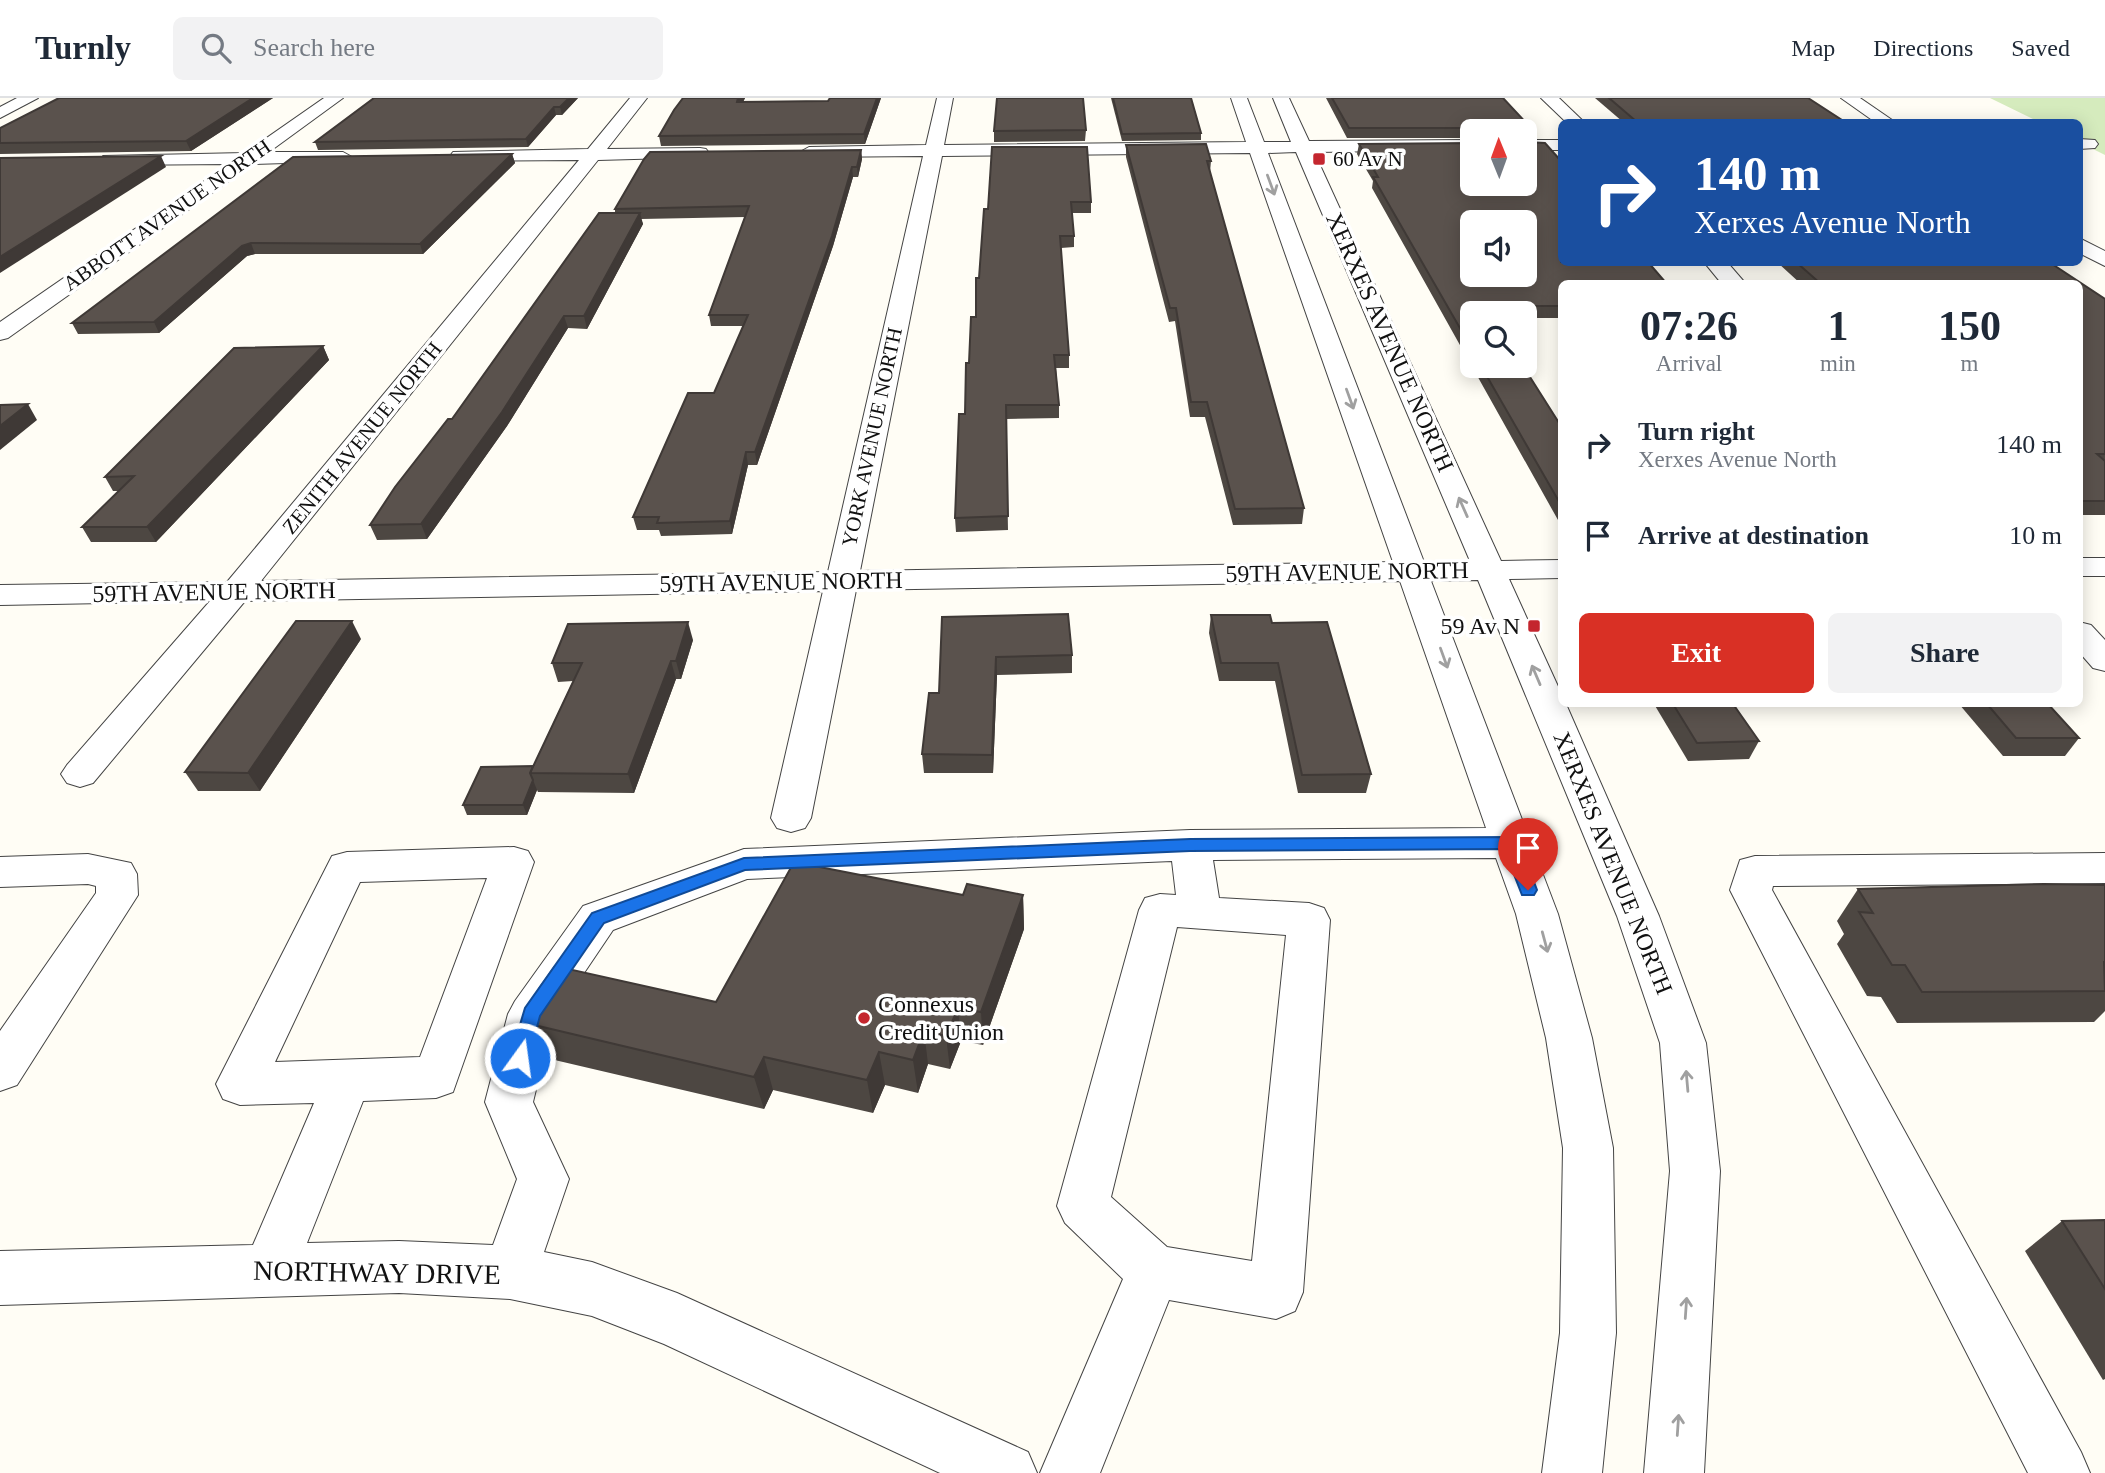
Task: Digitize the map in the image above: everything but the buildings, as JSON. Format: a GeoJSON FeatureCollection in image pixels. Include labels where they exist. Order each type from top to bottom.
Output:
{"type":"FeatureCollection","features":[{"type":"Feature","properties":{"kind":"street"},"geometry":{"type":"LineString","coordinates":[[0,113],[30,98]]}},
{"type":"Feature","properties":{"kind":"street","name":"ABBOTT AVENUE NORTH"},"geometry":{"type":"LineString","coordinates":[[0,333],[335,98]]}},
{"type":"Feature","properties":{"kind":"street","name":"ZENITH AVENUE NORTH"},"geometry":{"type":"LineString","coordinates":[[80,774],[236,591],[639,98]]}},
{"type":"Feature","properties":{"kind":"street","name":"YORK AVENUE NORTH"},"geometry":{"type":"LineString","coordinates":[[791,818],[945,98]]}},
{"type":"Feature","properties":{"kind":"street","name":"XERXES AVENUE NORTH"},"geometry":{"type":"LineString","coordinates":[[1239,98],[1537,914],[1570,1038],[1588,1148],[1588,1333],[1572,1473]]}},
{"type":"Feature","properties":{"kind":"street","name":"XERXES AVENUE NORTH"},"geometry":{"type":"LineString","coordinates":[[1281,98],[1491,569],[1638,916],[1683,1043],[1695,1171],[1674,1473]]}},
{"type":"Feature","properties":{"kind":"street"},"geometry":{"type":"LineString","coordinates":[[1549,98],[1571,119]]}},
{"type":"Feature","properties":{"kind":"street"},"geometry":{"type":"LineString","coordinates":[[1849,98],[1881,119]]}},
{"type":"Feature","properties":{"kind":"street"},"geometry":{"type":"LineString","coordinates":[[784,152],[1460,145]]}},
{"type":"Feature","properties":{"kind":"street"},"geometry":{"type":"LineString","coordinates":[[1537,145],[1558,145]]}},
{"type":"Feature","properties":{"kind":"street"},"geometry":{"type":"LineString","coordinates":[[442,156],[716,153]]}},
{"type":"Feature","properties":{"kind":"street"},"geometry":{"type":"LineString","coordinates":[[97,160],[359,157]]}},
{"type":"Feature","properties":{"kind":"street"},"geometry":{"type":"LineString","coordinates":[[2083,246],[2105,260]]}},
{"type":"Feature","properties":{"kind":"street"},"geometry":{"type":"LineString","coordinates":[[1718,266],[1731,280]]}},
{"type":"Feature","properties":{"kind":"street"},"geometry":{"type":"LineString","coordinates":[[2083,567],[2105,567]]}},
{"type":"Feature","properties":{"kind":"street","name":"59TH AVENUE NORTH"},"geometry":{"type":"LineString","coordinates":[[0,595],[1558,569]]}},
{"type":"Feature","properties":{"kind":"street"},"geometry":{"type":"LineString","coordinates":[[2083,636],[2105,660]]}},
{"type":"Feature","properties":{"kind":"street"},"geometry":{"type":"LineString","coordinates":[[510,1272],[543,1180],[509,1102],[531,1014],[598,918],[744,864],[1190,845],[1510,843]]}},
{"type":"Feature","properties":{"kind":"street"},"geometry":{"type":"LineString","coordinates":[[1190,845],[1200,912]]}},
{"type":"Feature","properties":{"kind":"street"},"geometry":{"type":"LineString","coordinates":[[514,862],[436,1077],[347,1081],[240,1084],[347,867],[514,862]]}},
{"type":"Feature","properties":{"kind":"street"},"geometry":{"type":"LineString","coordinates":[[2060,1473],[1751,890],[1755,871],[2105,867]]}},
{"type":"Feature","properties":{"kind":"street"},"geometry":{"type":"LineString","coordinates":[[0,872],[88,869],[116,874],[117,895],[0,1070]]}},
{"type":"Feature","properties":{"kind":"street"},"geometry":{"type":"LineString","coordinates":[[1160,909],[1309,920],[1276,1292],[1154,1271],[1083,1206],[1160,909]]}},
{"type":"Feature","properties":{"kind":"street"},"geometry":{"type":"LineString","coordinates":[[269,1270],[347,1081]]}},
{"type":"Feature","properties":{"kind":"street","name":"NORTHWAY DRIVE"},"geometry":{"type":"LineString","coordinates":[[0,1278],[399,1267],[510,1272],[592,1289],[677,1321],[1007,1473]]}},
{"type":"Feature","properties":{"kind":"street"},"geometry":{"type":"LineString","coordinates":[[1070,1473],[1154,1271]]}},
{"type":"Feature","properties":{"kind":"green space"},"geometry":{"type":"Polygon","coordinates":[[[1990,98],[2105,98],[2105,155],[2083,144],[2083,119],[2033,119],[1990,98]]]}},
{"type":"Feature","properties":{"kind":"place","name":"60 Av N"},"geometry":{"type":"Point","coordinates":[1319,159]}},
{"type":"Feature","properties":{"kind":"place","name":"59 Av N"},"geometry":{"type":"Point","coordinates":[1534,626]}},
{"type":"Feature","properties":{"kind":"place","name":"Connexus Credit Union"},"geometry":{"type":"Point","coordinates":[864,1018]}},
{"type":"Feature","properties":{"kind":"route"},"geometry":{"type":"LineString","coordinates":[[520,1058],[531,1014],[598,918],[744,864],[1190,845],[1510,843],[1528,890]]}}]}
